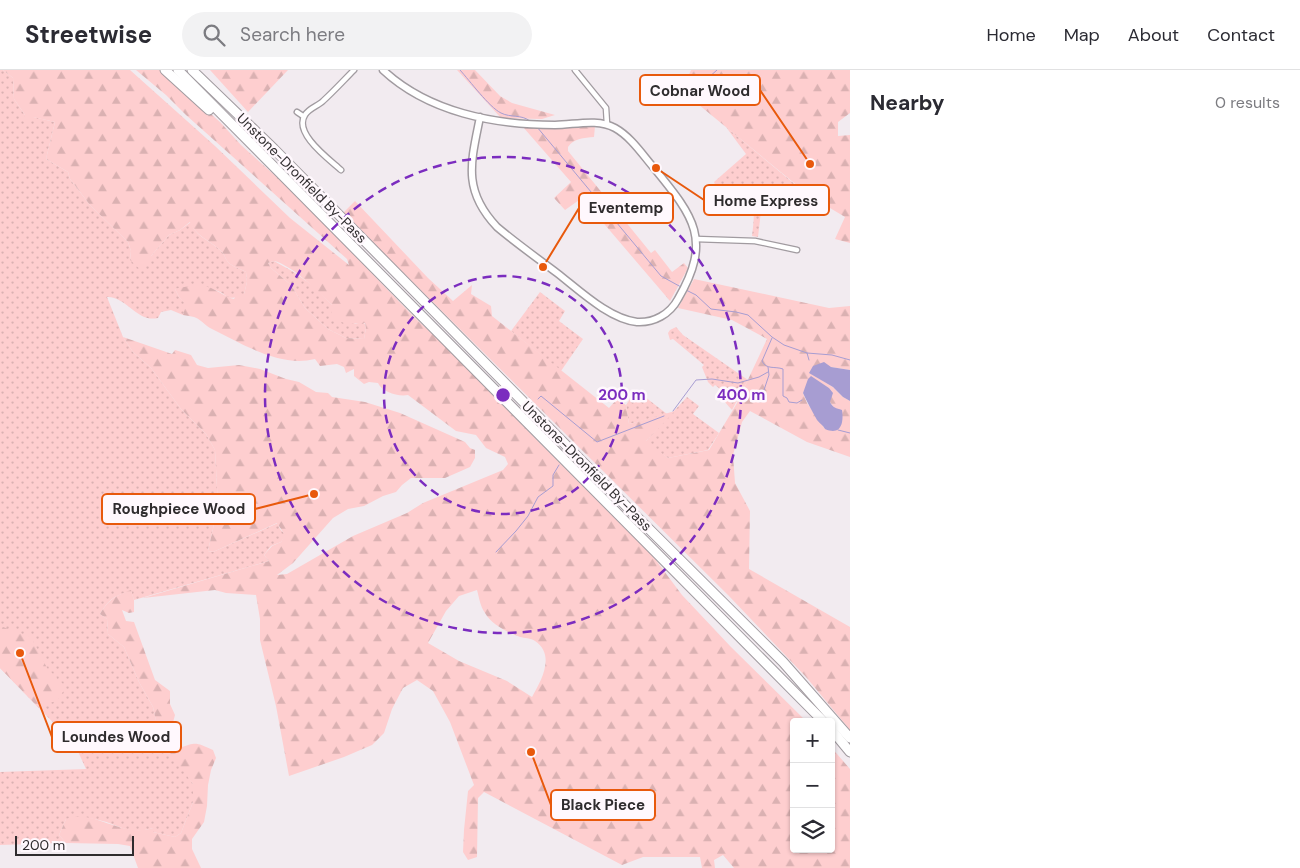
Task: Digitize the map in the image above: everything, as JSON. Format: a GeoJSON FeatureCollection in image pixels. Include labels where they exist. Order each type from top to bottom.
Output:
{"type":"FeatureCollection","features":[{"type":"Feature","properties":{"kind":"highway"},"geometry":{"type":"LineString","coordinates":[[165,70],[254,147]]}},
{"type":"Feature","properties":{"kind":"highway","name":"Unstone-Dronfield By-Pass"},"geometry":{"type":"LineString","coordinates":[[178,70],[820,718]]}},
{"type":"Feature","properties":{"kind":"highway","name":"Unstone-Dronfield By-Pass"},"geometry":{"type":"LineString","coordinates":[[192,70],[274,149],[635,515],[783,662],[850,738]]}},
{"type":"Feature","properties":{"kind":"highway"},"geometry":{"type":"LineString","coordinates":[[201,70],[274,149]]}},
{"type":"Feature","properties":{"kind":"highway"},"geometry":{"type":"LineString","coordinates":[[835,734],[850,752]]}},
{"type":"Feature","properties":{"kind":"street"},"geometry":{"type":"LineString","coordinates":[[341,170],[307,137],[302,123],[303,116],[322,102],[354,70]]}},
{"type":"Feature","properties":{"kind":"street"},"geometry":{"type":"LineString","coordinates":[[383,70],[402,87],[446,109],[480,117],[528,124],[607,124],[624,133],[682,203],[691,218],[696,239],[694,265],[688,280],[671,309],[651,321],[632,321],[622,318],[591,299],[497,227],[484,212],[473,187],[472,159],[480,117]]}},
{"type":"Feature","properties":{"kind":"street"},"geometry":{"type":"LineString","coordinates":[[576,70],[606,108],[607,124]]}},
{"type":"Feature","properties":{"kind":"street"},"geometry":{"type":"LineString","coordinates":[[297,112],[303,116]]}},
{"type":"Feature","properties":{"kind":"street"},"geometry":{"type":"LineString","coordinates":[[696,239],[755,241],[797,250]]}},
{"type":"Feature","properties":{"kind":"green space"},"geometry":{"type":"Polygon","coordinates":[[[0,70],[3,70],[13,78],[14,99],[25,115],[55,122],[46,159],[68,172],[70,179],[90,205],[128,242],[131,251],[130,260],[151,256],[169,235],[191,222],[196,231],[218,248],[229,263],[246,272],[247,282],[244,294],[233,298],[210,289],[175,289],[179,297],[187,305],[183,315],[171,310],[161,312],[158,318],[144,317],[120,301],[107,297],[123,337],[133,352],[151,368],[181,409],[206,434],[215,450],[218,506],[208,551],[213,552],[278,523],[280,529],[286,535],[281,542],[271,546],[264,555],[269,561],[134,600],[131,591],[109,601],[100,614],[107,619],[108,634],[124,647],[139,682],[153,707],[158,729],[193,784],[193,802],[181,833],[175,837],[153,832],[153,828],[136,831],[94,819],[66,819],[59,835],[66,843],[0,845],[0,772],[86,769],[75,745],[0,668],[0,70]]]}},
{"type":"Feature","properties":{"kind":"green space"},"geometry":{"type":"Polygon","coordinates":[[[3,70],[130,70],[215,146],[290,218],[349,265],[347,259],[136,70],[160,70],[220,122],[241,145],[290,189],[415,318],[456,356],[652,555],[682,595],[731,647],[803,718],[790,718],[790,853],[835,853],[835,752],[850,769],[850,868],[734,868],[723,855],[714,860],[715,868],[702,868],[700,857],[643,857],[622,865],[484,792],[478,798],[477,857],[468,860],[463,852],[464,830],[468,791],[474,785],[450,722],[433,691],[417,680],[403,688],[392,709],[384,733],[372,745],[289,776],[276,706],[260,640],[260,619],[256,595],[226,593],[215,590],[143,598],[269,561],[264,555],[272,546],[281,542],[285,535],[277,523],[213,552],[208,551],[218,506],[215,450],[206,434],[181,409],[151,368],[133,352],[123,337],[172,354],[175,350],[191,355],[197,365],[208,368],[239,365],[260,369],[299,382],[316,392],[328,393],[332,397],[365,402],[400,413],[465,442],[470,448],[475,450],[475,458],[470,467],[445,478],[411,478],[396,492],[383,496],[364,506],[348,509],[333,518],[293,563],[277,575],[287,574],[353,536],[407,513],[423,503],[503,470],[508,464],[505,457],[486,448],[476,435],[456,431],[408,395],[391,393],[383,389],[378,383],[369,382],[364,384],[354,376],[354,369],[346,373],[344,367],[337,364],[320,366],[315,359],[288,360],[261,353],[210,328],[196,318],[183,315],[186,305],[175,289],[190,286],[206,286],[234,299],[237,293],[244,294],[247,282],[246,272],[229,263],[222,252],[200,235],[190,222],[180,230],[169,235],[151,256],[142,271],[130,260],[131,251],[128,242],[90,205],[70,179],[68,172],[46,159],[55,122],[33,117],[29,125],[23,121],[25,115],[14,99],[13,78],[3,70]],[[274,261],[268,263],[271,268],[291,285],[305,308],[328,329],[346,338],[364,339],[365,323],[346,324],[331,317],[332,305],[296,273],[281,263],[274,261]],[[477,590],[459,596],[446,611],[428,643],[459,661],[507,681],[532,697],[545,668],[545,653],[533,640],[520,637],[500,628],[488,617],[482,607],[477,590]]]}},
{"type":"Feature","properties":{"kind":"green space"},"geometry":{"type":"Polygon","coordinates":[[[210,70],[288,70],[248,112],[210,70]]]}},
{"type":"Feature","properties":{"kind":"green space"},"geometry":{"type":"Polygon","coordinates":[[[457,70],[475,70],[500,96],[512,103],[555,115],[542,119],[501,118],[457,70]]]}},
{"type":"Feature","properties":{"kind":"green space"},"geometry":{"type":"Polygon","coordinates":[[[691,70],[850,70],[850,113],[838,122],[838,136],[850,135],[850,243],[835,239],[845,217],[810,196],[682,91],[691,70]]]}},
{"type":"Feature","properties":{"kind":"green space"},"geometry":{"type":"Polygon","coordinates":[[[595,126],[594,137],[576,140],[570,144],[568,151],[651,253],[655,250],[672,272],[684,263],[688,268],[670,301],[582,198],[565,210],[554,198],[571,182],[523,127],[563,128],[595,126]]]}},
{"type":"Feature","properties":{"kind":"green space"},"geometry":{"type":"Polygon","coordinates":[[[726,127],[803,191],[784,189],[778,212],[761,211],[758,237],[752,236],[754,218],[751,196],[748,190],[716,187],[714,182],[746,154],[726,127]]]}},
{"type":"Feature","properties":{"kind":"green space"},"geometry":{"type":"Polygon","coordinates":[[[355,201],[428,278],[453,301],[472,285],[471,294],[491,306],[492,316],[609,408],[617,399],[626,405],[629,424],[675,411],[646,441],[668,458],[709,450],[737,403],[767,339],[732,320],[678,308],[694,279],[829,308],[850,306],[850,370],[831,367],[810,373],[833,387],[850,401],[850,457],[807,442],[750,411],[742,422],[733,455],[735,483],[750,511],[749,569],[850,627],[850,730],[806,677],[728,595],[343,213],[355,201]],[[811,377],[803,393],[807,403],[825,429],[834,408],[830,402],[829,388],[811,377]]]}},
{"type":"Feature","properties":{"kind":"green space"},"geometry":{"type":"Polygon","coordinates":[[[274,261],[315,287],[332,305],[355,324],[362,322],[365,324],[364,339],[346,338],[328,329],[305,308],[291,285],[271,268],[268,263],[274,261]]]}},
{"type":"Feature","properties":{"kind":"green space"},"geometry":{"type":"Polygon","coordinates":[[[540,292],[565,311],[559,321],[583,339],[561,371],[511,331],[540,292]]]}},
{"type":"Feature","properties":{"kind":"green space"},"geometry":{"type":"Polygon","coordinates":[[[676,327],[683,335],[748,380],[732,410],[723,400],[725,393],[708,382],[702,367],[704,365],[673,339],[670,340],[668,333],[676,327]]]}},
{"type":"Feature","properties":{"kind":"green space"},"geometry":{"type":"Polygon","coordinates":[[[636,390],[667,414],[629,424],[626,405],[636,390]]]}},
{"type":"Feature","properties":{"kind":"green space"},"geometry":{"type":"Polygon","coordinates":[[[687,397],[699,406],[693,414],[719,433],[708,450],[668,458],[645,442],[687,397]]]}},
{"type":"Feature","properties":{"kind":"green space"},"geometry":{"type":"Polygon","coordinates":[[[131,590],[134,600],[134,612],[129,613],[122,610],[126,621],[134,622],[155,680],[170,691],[170,704],[175,715],[171,730],[179,748],[199,744],[213,750],[216,758],[208,785],[204,822],[192,839],[192,849],[201,868],[138,868],[130,846],[66,843],[59,835],[66,819],[77,817],[98,820],[129,829],[153,828],[153,832],[175,837],[181,833],[193,802],[193,784],[165,746],[158,730],[153,707],[139,682],[124,647],[108,634],[107,619],[100,614],[113,599],[131,590]]]}},
{"type":"Feature","properties":{"kind":"green space"},"geometry":{"type":"Polygon","coordinates":[[[0,626],[31,637],[47,668],[66,687],[57,701],[37,706],[0,668],[0,626]]]}},
{"type":"Feature","properties":{"kind":"shaded area"},"geometry":{"type":"Polygon","coordinates":[[[824,362],[831,367],[850,370],[850,401],[833,387],[809,373],[813,366],[824,362]]]}},
{"type":"Feature","properties":{"kind":"shaded area"},"geometry":{"type":"Polygon","coordinates":[[[811,376],[829,388],[833,393],[831,404],[835,408],[842,410],[842,424],[835,431],[825,429],[817,420],[803,393],[811,376]]]}},
{"type":"Feature","properties":{"kind":"waterway"},"geometry":{"type":"LineString","coordinates":[[460,70],[496,110],[530,121]]}},
{"type":"Feature","properties":{"kind":"waterway"},"geometry":{"type":"LineString","coordinates":[[688,93],[717,70]]}},
{"type":"Feature","properties":{"kind":"waterway"},"geometry":{"type":"LineString","coordinates":[[537,127],[661,276],[681,287]]}},
{"type":"Feature","properties":{"kind":"waterway"},"geometry":{"type":"LineString","coordinates":[[686,290],[696,295],[711,309],[748,315],[772,337],[784,345],[807,353],[832,355],[850,360]]}},
{"type":"Feature","properties":{"kind":"waterway"},"geometry":{"type":"LineString","coordinates":[[772,338],[762,361],[768,367],[783,369],[783,396],[789,402],[797,403],[802,400]]}},
{"type":"Feature","properties":{"kind":"waterway"},"geometry":{"type":"LineString","coordinates":[[807,353],[809,360]]}},
{"type":"Feature","properties":{"kind":"waterway"},"geometry":{"type":"LineString","coordinates":[[760,402],[769,375],[768,367]]}},
{"type":"Feature","properties":{"kind":"waterway"},"geometry":{"type":"LineString","coordinates":[[673,411],[696,380],[712,379],[738,383],[759,377],[768,372]]}},
{"type":"Feature","properties":{"kind":"waterway"},"geometry":{"type":"LineString","coordinates":[[538,399],[541,396],[597,442],[664,416]]}},
{"type":"Feature","properties":{"kind":"waterway"},"geometry":{"type":"LineString","coordinates":[[838,430],[850,433]]}},
{"type":"Feature","properties":{"kind":"waterway"},"geometry":{"type":"LineString","coordinates":[[496,552],[528,516],[538,497],[553,486],[553,475],[559,465]]}},
{"type":"Feature","properties":{"kind":"place","name":"Cobnar Wood"},"geometry":{"type":"Point","coordinates":[810,164]}},
{"type":"Feature","properties":{"kind":"place","name":"Home Express"},"geometry":{"type":"Point","coordinates":[656,168]}},
{"type":"Feature","properties":{"kind":"place","name":"Eventemp"},"geometry":{"type":"Point","coordinates":[543,267]}},
{"type":"Feature","properties":{"kind":"place","name":"Roughpiece Wood"},"geometry":{"type":"Point","coordinates":[314,494]}},
{"type":"Feature","properties":{"kind":"place","name":"Loundes Wood"},"geometry":{"type":"Point","coordinates":[20,653]}},
{"type":"Feature","properties":{"kind":"place","name":"Black Piece"},"geometry":{"type":"Point","coordinates":[531,752]}}]}
